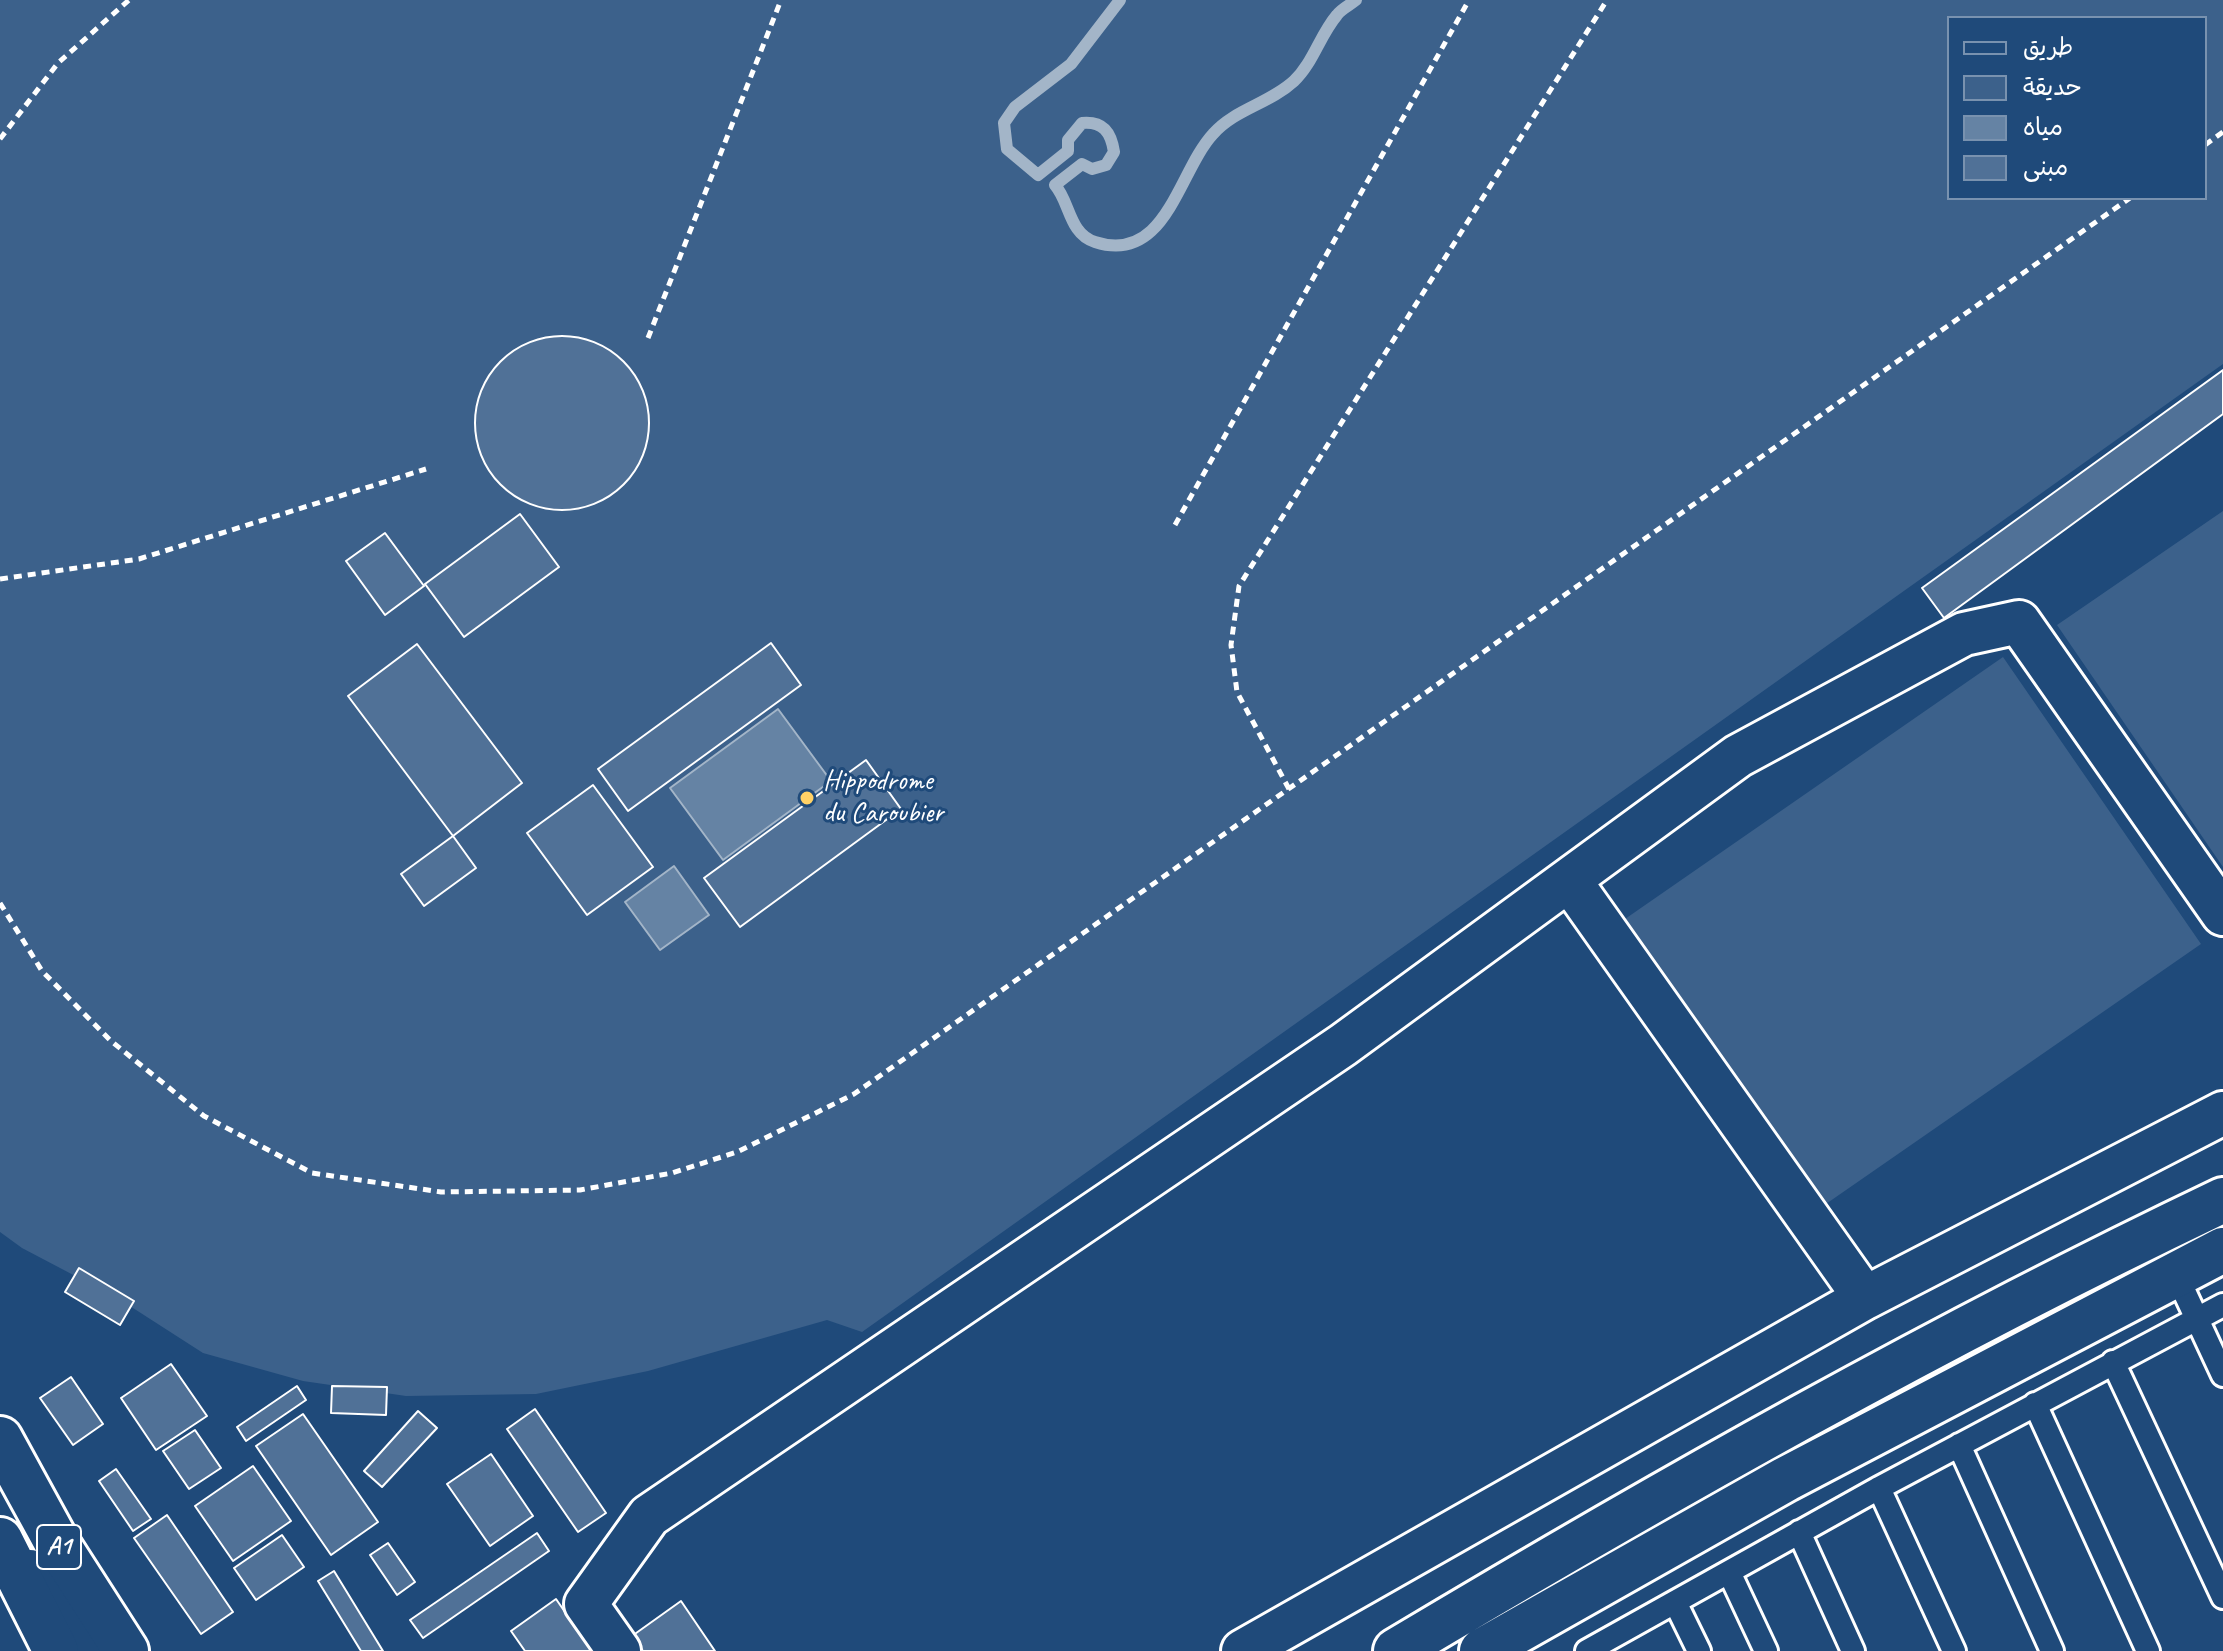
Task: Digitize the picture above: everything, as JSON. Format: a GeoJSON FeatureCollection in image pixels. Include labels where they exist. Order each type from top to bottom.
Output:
{"type":"FeatureCollection","features":[{"type":"Feature","properties":{"kind":"main road"},"geometry":{"type":"LineString","coordinates":[[1396,1651],[1594,1535],[1974,1325],[2223,1200]]}},
{"type":"Feature","properties":{"kind":"main road"},"geometry":{"type":"LineString","coordinates":[[1482,1651],[1786,1479],[2176,1274],[2220,1258]]}},
{"type":"Feature","properties":{"kind":"main road","name":"A1"},"geometry":{"type":"LineString","coordinates":[[0,1439],[71,1567],[126,1651]]}},
{"type":"Feature","properties":{"kind":"main road"},"geometry":{"type":"LineString","coordinates":[[0,1531],[87,1651]]}},
{"type":"Feature","properties":{"kind":"main road","name":"A1"},"geometry":{"type":"LineString","coordinates":[[0,1540],[56,1651]]}},
{"type":"Feature","properties":{"kind":"street"},"geometry":{"type":"LineString","coordinates":[[619,1651],[586,1604],[649,1516],[1343,1045],[1738,756],[1964,634],[2019,622],[2223,914]]}},
{"type":"Feature","properties":{"kind":"street"},"geometry":{"type":"LineString","coordinates":[[1570,881],[1865,1298]]}},
{"type":"Feature","properties":{"kind":"street"},"geometry":{"type":"LineString","coordinates":[[1243,1651],[1865,1298],[2213,1118],[2223,1086]]}},
{"type":"Feature","properties":{"kind":"lane"},"geometry":{"type":"LineString","coordinates":[[2176,1274],[2223,1375]]}},
{"type":"Feature","properties":{"kind":"lane"},"geometry":{"type":"LineString","coordinates":[[1594,1649],[1879,1488],[2223,1305]]}},
{"type":"Feature","properties":{"kind":"lane"},"geometry":{"type":"LineString","coordinates":[[2113,1362],[2223,1597]]}},
{"type":"Feature","properties":{"kind":"lane"},"geometry":{"type":"LineString","coordinates":[[2035,1404],[2148,1651]]}},
{"type":"Feature","properties":{"kind":"lane"},"geometry":{"type":"LineString","coordinates":[[1959,1445],[2052,1651]]}},
{"type":"Feature","properties":{"kind":"lane"},"geometry":{"type":"LineString","coordinates":[[1879,1488],[1954,1651]]}},
{"type":"Feature","properties":{"kind":"lane"},"geometry":{"type":"LineString","coordinates":[[1799,1532],[1853,1651]]}},
{"type":"Feature","properties":{"kind":"lane"},"geometry":{"type":"LineString","coordinates":[[1729,1572],[1766,1651]]}},
{"type":"Feature","properties":{"kind":"lane"},"geometry":{"type":"LineString","coordinates":[[1675,1602],[1699,1651]]}},
{"type":"Feature","properties":{"kind":"path"},"geometry":{"type":"LineString","coordinates":[[0,139],[58,63],[129,0]]}},
{"type":"Feature","properties":{"kind":"path"},"geometry":{"type":"LineString","coordinates":[[648,338],[781,0]]}},
{"type":"Feature","properties":{"kind":"path"},"geometry":{"type":"LineString","coordinates":[[1175,525],[1469,0]]}},
{"type":"Feature","properties":{"kind":"path"},"geometry":{"type":"LineString","coordinates":[[1289,789],[1237,692],[1231,645],[1239,586],[1607,0]]}},
{"type":"Feature","properties":{"kind":"path"},"geometry":{"type":"LineString","coordinates":[[0,903],[42,971],[111,1041],[204,1116],[312,1173],[441,1192],[580,1190],[672,1173],[737,1152],[854,1094],[2127,200]]}},
{"type":"Feature","properties":{"kind":"path"},"geometry":{"type":"LineString","coordinates":[[0,579],[139,559],[426,469]]}},
{"type":"Feature","properties":{"kind":"green space","name":"Hippodrome du Caroubier"},"geometry":{"type":"Polygon","coordinates":[[[0,0],[2223,0],[2223,364],[862,1332],[827,1320],[648,1371],[536,1394],[406,1396],[303,1381],[203,1353],[119,1299],[22,1248],[0,1232],[0,0]]]}},
{"type":"Feature","properties":{"kind":"green space"},"geometry":{"type":"Polygon","coordinates":[[[2223,511],[2223,867],[2057,625],[2223,511]]]}},
{"type":"Feature","properties":{"kind":"green space"},"geometry":{"type":"Polygon","coordinates":[[[2003,657],[2201,944],[1823,1206],[1625,919],[2003,657]]]}},
{"type":"Feature","properties":{"kind":"water"},"geometry":{"type":"Polygon","coordinates":[[[778,709],[831,781],[723,860],[670,788],[778,709]]]}},
{"type":"Feature","properties":{"kind":"water"},"geometry":{"type":"Polygon","coordinates":[[[674,866],[709,915],[660,950],[625,902],[674,866]]]}},
{"type":"Feature","properties":{"kind":"building"},"geometry":{"type":"Polygon","coordinates":[[[562,336],[595,342],[624,361],[643,390],[649,423],[643,456],[624,485],[595,504],[562,510],[529,504],[500,485],[481,456],[475,423],[481,390],[500,361],[529,342],[562,336]]]}},
{"type":"Feature","properties":{"kind":"building"},"geometry":{"type":"Polygon","coordinates":[[[2223,370],[2223,414],[1944,618],[1922,588],[2223,370]]]}},
{"type":"Feature","properties":{"kind":"building"},"geometry":{"type":"Polygon","coordinates":[[[520,514],[559,567],[464,637],[425,584],[520,514]]]}},
{"type":"Feature","properties":{"kind":"building"},"geometry":{"type":"Polygon","coordinates":[[[385,533],[424,586],[385,615],[346,561],[385,533]]]}},
{"type":"Feature","properties":{"kind":"building"},"geometry":{"type":"Polygon","coordinates":[[[771,643],[801,685],[628,811],[598,769],[771,643]]]}},
{"type":"Feature","properties":{"kind":"building"},"geometry":{"type":"Polygon","coordinates":[[[417,644],[522,783],[453,836],[348,696],[417,644]]]}},
{"type":"Feature","properties":{"kind":"building"},"geometry":{"type":"Polygon","coordinates":[[[866,760],[901,809],[740,927],[704,878],[866,760]]]}},
{"type":"Feature","properties":{"kind":"building"},"geometry":{"type":"Polygon","coordinates":[[[593,785],[653,867],[587,915],[527,833],[593,785]]]}},
{"type":"Feature","properties":{"kind":"building"},"geometry":{"type":"Polygon","coordinates":[[[453,836],[476,868],[424,906],[401,874],[453,836]]]}},
{"type":"Feature","properties":{"kind":"building"},"geometry":{"type":"Polygon","coordinates":[[[79,1268],[134,1301],[120,1325],[65,1292],[79,1268]]]}},
{"type":"Feature","properties":{"kind":"building"},"geometry":{"type":"Polygon","coordinates":[[[171,1364],[207,1416],[156,1450],[121,1398],[171,1364]]]}},
{"type":"Feature","properties":{"kind":"building"},"geometry":{"type":"Polygon","coordinates":[[[71,1377],[103,1424],[73,1445],[40,1398],[71,1377]]]}},
{"type":"Feature","properties":{"kind":"building"},"geometry":{"type":"Polygon","coordinates":[[[297,1386],[306,1400],[246,1441],[237,1427],[297,1386]]]}},
{"type":"Feature","properties":{"kind":"building"},"geometry":{"type":"Polygon","coordinates":[[[332,1386],[387,1387],[386,1415],[331,1413],[332,1386]]]}},
{"type":"Feature","properties":{"kind":"building"},"geometry":{"type":"Polygon","coordinates":[[[535,1409],[606,1513],[578,1532],[507,1429],[535,1409]]]}},
{"type":"Feature","properties":{"kind":"building"},"geometry":{"type":"Polygon","coordinates":[[[418,1411],[437,1428],[382,1487],[364,1471],[418,1411]]]}},
{"type":"Feature","properties":{"kind":"building"},"geometry":{"type":"Polygon","coordinates":[[[303,1414],[378,1522],[331,1555],[256,1446],[303,1414]]]}},
{"type":"Feature","properties":{"kind":"building"},"geometry":{"type":"Polygon","coordinates":[[[195,1430],[221,1468],[189,1489],[163,1451],[195,1430]]]}},
{"type":"Feature","properties":{"kind":"building"},"geometry":{"type":"Polygon","coordinates":[[[491,1454],[533,1516],[490,1546],[447,1484],[491,1454]]]}},
{"type":"Feature","properties":{"kind":"building"},"geometry":{"type":"Polygon","coordinates":[[[253,1466],[291,1521],[233,1561],[195,1506],[253,1466]]]}},
{"type":"Feature","properties":{"kind":"building"},"geometry":{"type":"Polygon","coordinates":[[[116,1469],[151,1519],[133,1531],[99,1481],[116,1469]]]}},
{"type":"Feature","properties":{"kind":"building"},"geometry":{"type":"Polygon","coordinates":[[[167,1515],[233,1612],[201,1634],[134,1538],[167,1515]]]}},
{"type":"Feature","properties":{"kind":"building"},"geometry":{"type":"Polygon","coordinates":[[[537,1533],[549,1551],[423,1638],[410,1620],[537,1533]]]}},
{"type":"Feature","properties":{"kind":"building"},"geometry":{"type":"Polygon","coordinates":[[[282,1535],[304,1567],[256,1600],[234,1568],[282,1535]]]}},
{"type":"Feature","properties":{"kind":"building"},"geometry":{"type":"Polygon","coordinates":[[[388,1543],[415,1582],[397,1595],[370,1555],[388,1543]]]}},
{"type":"Feature","properties":{"kind":"building"},"geometry":{"type":"Polygon","coordinates":[[[334,1571],[383,1651],[361,1651],[318,1581],[334,1571]]]}},
{"type":"Feature","properties":{"kind":"building"},"geometry":{"type":"Polygon","coordinates":[[[556,1599],[592,1651],[525,1651],[511,1631],[556,1599]]]}},
{"type":"Feature","properties":{"kind":"building"},"geometry":{"type":"Polygon","coordinates":[[[681,1601],[715,1651],[643,1651],[632,1636],[681,1601]]]}},
{"type":"Feature","properties":{"kind":"waterway"},"geometry":{"type":"LineString","coordinates":[[1120,0],[1071,64],[1015,107],[1004,123],[1007,149],[1038,175],[1068,151],[1068,140],[1082,123],[1105,129],[1114,152],[1106,165],[1092,169],[1082,164],[1055,185],[1075,225],[1086,238],[1119,246],[1138,240],[1154,228],[1168,211],[1213,134],[1231,118],[1294,81],[1337,15],[1356,0]]}},
{"type":"Feature","properties":{"kind":"place","name":"Hippodrome du Caroubier"},"geometry":{"type":"Point","coordinates":[807,798]}}]}
